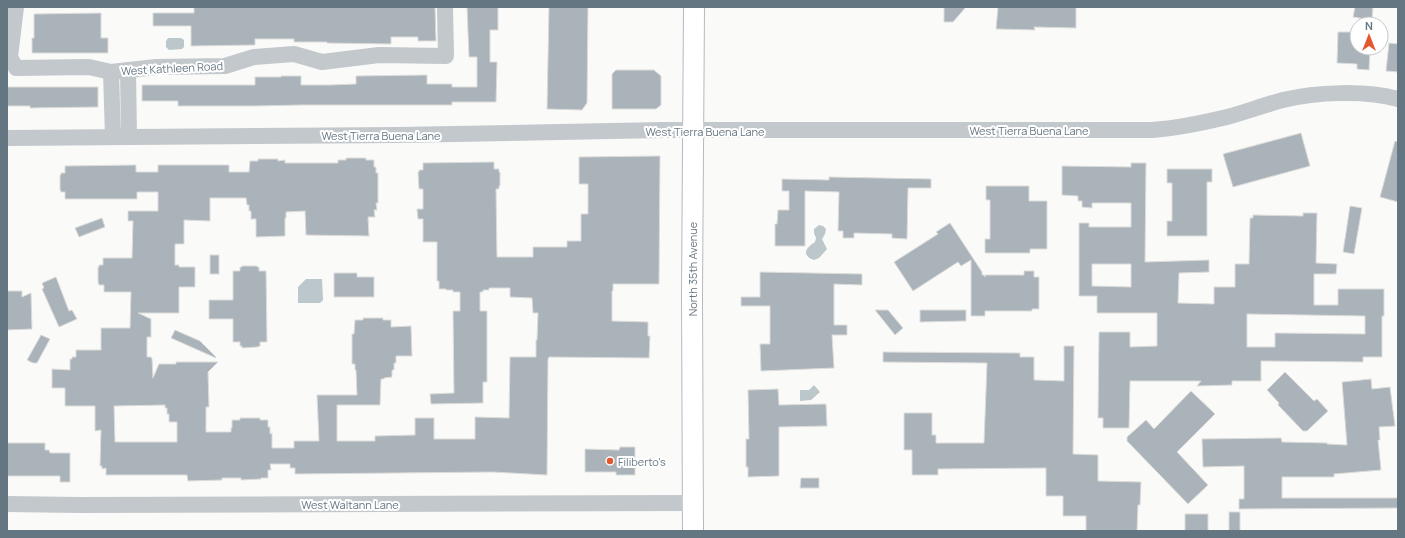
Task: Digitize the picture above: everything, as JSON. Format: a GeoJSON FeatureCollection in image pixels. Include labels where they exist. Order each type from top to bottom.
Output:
{"type":"FeatureCollection","features":[{"type":"Feature","properties":{"kind":"main road","name":"North 35th Avenue"},"geometry":{"type":"LineString","coordinates":[[692,531],[692,131],[694,7]]}},
{"type":"Feature","properties":{"kind":"street","name":"West Kathleen Road"},"geometry":{"type":"LineString","coordinates":[[16,7],[10,57],[16,68],[90,67],[111,72],[156,67],[225,66],[254,57],[294,54],[322,62],[379,55],[446,56],[446,7]]}},
{"type":"Feature","properties":{"kind":"street"},"geometry":{"type":"LineString","coordinates":[[121,136],[129,90],[128,70]]}},
{"type":"Feature","properties":{"kind":"street"},"geometry":{"type":"LineString","coordinates":[[111,72],[112,90],[121,136]]}},
{"type":"Feature","properties":{"kind":"street"},"geometry":{"type":"LineString","coordinates":[[112,90],[129,90]]}},
{"type":"Feature","properties":{"kind":"street","name":"West Tierra Buena Lane"},"geometry":{"type":"LineString","coordinates":[[7,138],[972,129],[1152,130],[1179,128],[1227,117],[1284,100],[1337,93],[1370,94],[1398,99]]}},
{"type":"Feature","properties":{"kind":"street","name":"West Waltann Lane"},"geometry":{"type":"LineString","coordinates":[[7,504],[692,503]]}},
{"type":"Feature","properties":{"kind":"shaded area"},"geometry":{"type":"Polygon","coordinates":[[[168,38],[181,38],[184,40],[184,47],[182,49],[169,50],[166,47],[166,41],[168,38]]]}},
{"type":"Feature","properties":{"kind":"shaded area"},"geometry":{"type":"Polygon","coordinates":[[[819,225],[826,229],[822,239],[827,249],[819,258],[814,260],[807,256],[806,251],[815,242],[816,238],[814,229],[819,225]]]}},
{"type":"Feature","properties":{"kind":"shaded area"},"geometry":{"type":"Polygon","coordinates":[[[306,279],[322,279],[323,300],[320,303],[298,303],[298,287],[306,279]]]}},
{"type":"Feature","properties":{"kind":"shaded area"},"geometry":{"type":"Polygon","coordinates":[[[814,385],[820,392],[811,400],[800,401],[800,390],[809,390],[814,385]]]}},
{"type":"Feature","properties":{"kind":"building"},"geometry":{"type":"Polygon","coordinates":[[[194,7],[435,7],[436,41],[418,41],[418,37],[391,37],[391,44],[294,42],[294,39],[255,39],[255,45],[191,46],[191,26],[153,26],[153,13],[194,13],[194,7]]]}},
{"type":"Feature","properties":{"kind":"building"},"geometry":{"type":"Polygon","coordinates":[[[467,7],[498,7],[498,30],[490,30],[490,62],[497,62],[496,102],[452,102],[452,105],[178,106],[178,101],[142,101],[142,85],[255,85],[255,77],[301,76],[301,85],[330,85],[356,84],[356,76],[427,75],[427,84],[452,84],[452,87],[477,87],[477,57],[469,57],[467,7]]]}},
{"type":"Feature","properties":{"kind":"building"},"geometry":{"type":"Polygon","coordinates":[[[549,7],[588,7],[587,103],[582,110],[547,109],[549,7]]]}},
{"type":"Feature","properties":{"kind":"building"},"geometry":{"type":"Polygon","coordinates":[[[944,7],[966,7],[953,22],[944,22],[944,7]]]}},
{"type":"Feature","properties":{"kind":"building"},"geometry":{"type":"Polygon","coordinates":[[[998,7],[1076,7],[1076,28],[1034,27],[1035,30],[996,29],[998,7]]]}},
{"type":"Feature","properties":{"kind":"building"},"geometry":{"type":"Polygon","coordinates":[[[1355,7],[1373,7],[1372,16],[1353,16],[1355,7]]]}},
{"type":"Feature","properties":{"kind":"building"},"geometry":{"type":"Polygon","coordinates":[[[101,13],[101,38],[108,38],[108,53],[32,53],[32,38],[34,38],[34,14],[101,13]]]}},
{"type":"Feature","properties":{"kind":"building"},"geometry":{"type":"Polygon","coordinates":[[[1338,32],[1349,32],[1349,56],[1370,56],[1369,70],[1357,69],[1357,64],[1337,63],[1338,32]]]}},
{"type":"Feature","properties":{"kind":"building"},"geometry":{"type":"Polygon","coordinates":[[[1389,43],[1398,44],[1398,72],[1386,71],[1388,56],[1389,56],[1389,43]]]}},
{"type":"Feature","properties":{"kind":"building"},"geometry":{"type":"Polygon","coordinates":[[[616,70],[654,70],[661,76],[661,105],[656,109],[612,109],[612,74],[616,70]]]}},
{"type":"Feature","properties":{"kind":"building"},"geometry":{"type":"Polygon","coordinates":[[[7,87],[98,87],[98,107],[30,108],[30,106],[7,106],[7,87]]]}},
{"type":"Feature","properties":{"kind":"building"},"geometry":{"type":"Polygon","coordinates":[[[1301,133],[1310,166],[1233,187],[1223,154],[1301,133]]]}},
{"type":"Feature","properties":{"kind":"building"},"geometry":{"type":"Polygon","coordinates":[[[1395,141],[1398,142],[1398,202],[1380,197],[1395,141]]]}},
{"type":"Feature","properties":{"kind":"building"},"geometry":{"type":"Polygon","coordinates":[[[660,156],[659,284],[613,284],[612,291],[612,321],[648,322],[648,336],[650,336],[649,358],[549,357],[547,475],[492,472],[295,474],[295,468],[290,468],[290,464],[270,464],[271,470],[268,470],[268,478],[261,479],[241,480],[241,478],[222,478],[222,480],[188,481],[187,475],[106,475],[106,468],[102,469],[102,466],[100,466],[101,430],[95,431],[95,406],[65,406],[65,388],[52,388],[52,369],[70,370],[70,359],[72,359],[72,357],[76,357],[76,350],[101,350],[101,328],[130,328],[131,292],[104,292],[104,285],[99,285],[98,282],[98,267],[99,265],[103,265],[103,258],[132,258],[133,221],[128,221],[128,211],[158,211],[158,192],[137,192],[137,199],[65,199],[65,192],[61,192],[60,189],[60,175],[61,173],[65,173],[65,166],[136,165],[136,172],[158,172],[158,165],[229,165],[229,172],[249,172],[250,161],[258,161],[258,159],[278,159],[278,161],[285,160],[285,163],[338,163],[338,160],[346,160],[346,158],[366,158],[366,160],[374,160],[374,167],[376,167],[376,173],[378,173],[377,210],[374,210],[375,217],[368,217],[369,236],[306,235],[305,211],[286,212],[285,236],[256,237],[256,219],[251,219],[251,211],[249,211],[249,205],[247,205],[246,198],[210,198],[210,221],[184,220],[184,244],[175,244],[175,265],[179,265],[179,267],[195,267],[195,287],[179,287],[179,313],[138,313],[151,319],[151,337],[147,337],[147,357],[151,357],[152,359],[153,378],[159,364],[176,364],[176,362],[218,362],[208,372],[209,407],[206,407],[206,432],[231,432],[232,420],[240,420],[240,418],[260,418],[260,420],[268,420],[270,434],[272,433],[272,448],[294,448],[294,441],[319,441],[317,395],[357,395],[356,370],[355,364],[352,364],[352,334],[354,334],[355,320],[363,320],[363,318],[383,318],[383,320],[391,320],[391,327],[411,326],[412,356],[396,356],[394,370],[392,370],[392,377],[381,379],[380,405],[337,405],[337,441],[375,441],[375,436],[415,435],[415,418],[434,418],[434,439],[475,439],[475,417],[509,418],[510,357],[536,357],[538,313],[533,313],[532,298],[510,297],[510,288],[489,288],[489,290],[483,290],[483,292],[480,292],[480,311],[487,311],[487,382],[483,382],[483,403],[431,404],[430,394],[454,393],[453,311],[460,311],[460,292],[439,289],[439,281],[437,281],[437,242],[423,242],[423,219],[418,219],[417,209],[423,209],[423,189],[419,189],[418,172],[419,170],[423,170],[423,163],[494,162],[494,169],[499,169],[500,172],[500,186],[499,189],[496,189],[497,257],[533,257],[533,247],[567,247],[567,241],[581,241],[581,214],[588,214],[588,184],[579,184],[579,157],[660,156]],[[165,405],[114,406],[115,442],[177,442],[177,422],[169,422],[169,414],[167,414],[167,408],[165,408],[165,405]]]}},
{"type":"Feature","properties":{"kind":"building"},"geometry":{"type":"Polygon","coordinates":[[[1131,163],[1146,163],[1145,262],[1209,260],[1209,272],[1179,273],[1178,303],[1214,304],[1214,287],[1235,287],[1235,264],[1249,264],[1250,218],[1253,218],[1253,215],[1303,216],[1303,213],[1317,213],[1316,263],[1337,264],[1336,274],[1314,274],[1314,305],[1338,305],[1338,289],[1384,289],[1384,316],[1382,316],[1382,357],[1363,357],[1363,362],[1261,361],[1261,381],[1232,381],[1232,385],[1197,386],[1201,381],[1130,381],[1129,428],[1103,428],[1103,418],[1098,418],[1099,332],[1130,332],[1130,347],[1157,346],[1157,313],[1097,313],[1097,296],[1079,296],[1079,223],[1089,223],[1089,227],[1131,227],[1131,203],[1092,203],[1092,208],[1082,207],[1082,201],[1078,201],[1078,196],[1062,195],[1062,166],[1131,167],[1131,163]],[[1092,264],[1092,286],[1131,287],[1131,264],[1092,264]],[[1247,314],[1247,347],[1275,347],[1275,333],[1365,334],[1365,316],[1247,314]]]}},
{"type":"Feature","properties":{"kind":"building"},"geometry":{"type":"Polygon","coordinates":[[[1167,169],[1212,169],[1212,182],[1207,182],[1207,236],[1167,236],[1167,221],[1172,221],[1172,183],[1167,183],[1167,169]]]}},
{"type":"Feature","properties":{"kind":"building"},"geometry":{"type":"Polygon","coordinates":[[[829,177],[931,179],[931,188],[908,188],[907,239],[892,238],[892,234],[854,233],[854,238],[843,238],[843,231],[838,231],[839,192],[805,191],[805,246],[775,246],[775,224],[777,224],[778,210],[789,210],[789,191],[782,191],[782,179],[829,180],[829,177]]]}},
{"type":"Feature","properties":{"kind":"building"},"geometry":{"type":"Polygon","coordinates":[[[986,186],[1029,186],[1029,201],[1047,201],[1047,249],[1030,249],[1030,253],[985,253],[985,239],[990,239],[990,200],[986,200],[986,186]]]}},
{"type":"Feature","properties":{"kind":"building"},"geometry":{"type":"Polygon","coordinates":[[[1350,206],[1362,208],[1354,254],[1343,252],[1350,206]]]}},
{"type":"Feature","properties":{"kind":"building"},"geometry":{"type":"Polygon","coordinates":[[[102,218],[105,227],[79,237],[75,228],[102,218]]]}},
{"type":"Feature","properties":{"kind":"building"},"geometry":{"type":"Polygon","coordinates":[[[950,223],[982,272],[982,275],[985,277],[985,275],[1024,275],[1024,271],[1034,271],[1034,277],[1039,277],[1039,309],[1032,309],[1032,311],[985,311],[985,316],[971,316],[971,260],[961,266],[958,262],[913,291],[894,262],[938,234],[936,232],[950,223]]]}},
{"type":"Feature","properties":{"kind":"building"},"geometry":{"type":"Polygon","coordinates":[[[210,255],[219,255],[219,274],[210,274],[210,255]]]}},
{"type":"Feature","properties":{"kind":"building"},"geometry":{"type":"Polygon","coordinates":[[[257,266],[259,267],[259,271],[266,271],[267,342],[260,342],[260,346],[257,347],[242,348],[242,346],[240,346],[240,342],[233,342],[233,319],[209,319],[209,300],[233,300],[233,271],[240,271],[240,267],[257,266]]]}},
{"type":"Feature","properties":{"kind":"building"},"geometry":{"type":"Polygon","coordinates":[[[760,272],[862,274],[862,285],[834,284],[834,325],[847,325],[847,335],[832,335],[834,368],[761,371],[760,344],[770,344],[770,306],[741,306],[741,297],[760,297],[760,272]]]}},
{"type":"Feature","properties":{"kind":"building"},"geometry":{"type":"Polygon","coordinates":[[[334,273],[357,273],[357,277],[374,277],[374,297],[334,297],[334,273]]]}},
{"type":"Feature","properties":{"kind":"building"},"geometry":{"type":"Polygon","coordinates":[[[56,277],[69,311],[72,310],[77,319],[59,327],[42,289],[44,288],[42,283],[56,277]]]}},
{"type":"Feature","properties":{"kind":"building"},"geometry":{"type":"Polygon","coordinates":[[[7,291],[22,291],[22,297],[31,293],[32,329],[7,330],[7,291]]]}},
{"type":"Feature","properties":{"kind":"building"},"geometry":{"type":"Polygon","coordinates":[[[875,310],[888,310],[903,328],[895,335],[875,310]]]}},
{"type":"Feature","properties":{"kind":"building"},"geometry":{"type":"Polygon","coordinates":[[[920,310],[966,310],[966,321],[920,322],[920,310]]]}},
{"type":"Feature","properties":{"kind":"building"},"geometry":{"type":"Polygon","coordinates":[[[175,330],[200,341],[216,358],[171,338],[175,330]]]}},
{"type":"Feature","properties":{"kind":"building"},"geometry":{"type":"Polygon","coordinates":[[[41,335],[50,339],[37,363],[33,363],[27,360],[41,335]]]}},
{"type":"Feature","properties":{"kind":"building"},"geometry":{"type":"Polygon","coordinates":[[[1064,346],[1074,346],[1073,454],[1098,455],[1098,481],[1141,482],[1137,531],[1086,531],[1086,516],[1063,516],[1063,496],[1046,496],[1046,468],[938,469],[938,475],[912,475],[912,450],[904,450],[904,413],[932,413],[932,435],[936,435],[936,443],[984,443],[987,363],[883,362],[883,352],[1020,353],[1020,357],[1034,357],[1034,380],[1064,381],[1064,346]]]}},
{"type":"Feature","properties":{"kind":"building"},"geometry":{"type":"Polygon","coordinates":[[[1285,372],[1314,401],[1317,399],[1328,411],[1307,431],[1303,431],[1278,405],[1279,403],[1267,390],[1285,372]]]}},
{"type":"Feature","properties":{"kind":"building"},"geometry":{"type":"Polygon","coordinates":[[[1371,379],[1372,389],[1390,387],[1395,426],[1379,427],[1380,440],[1378,440],[1381,470],[1334,474],[1334,477],[1282,477],[1282,498],[1398,498],[1398,508],[1239,509],[1239,499],[1244,499],[1244,466],[1203,467],[1202,439],[1281,438],[1282,442],[1347,445],[1342,382],[1371,379]]]}},
{"type":"Feature","properties":{"kind":"building"},"geometry":{"type":"Polygon","coordinates":[[[778,389],[779,405],[826,404],[827,426],[779,427],[779,476],[748,477],[748,467],[746,467],[746,439],[749,439],[748,390],[778,389]]]}},
{"type":"Feature","properties":{"kind":"building"},"geometry":{"type":"Polygon","coordinates":[[[1191,391],[1215,414],[1177,452],[1208,485],[1188,504],[1127,441],[1127,437],[1146,420],[1154,429],[1191,391]]]}},
{"type":"Feature","properties":{"kind":"building"},"geometry":{"type":"Polygon","coordinates":[[[7,443],[45,443],[45,450],[49,450],[50,453],[70,453],[70,482],[60,482],[60,476],[7,476],[7,443]]]}},
{"type":"Feature","properties":{"kind":"building","name":"Filiberto's"},"geometry":{"type":"Polygon","coordinates":[[[620,447],[635,447],[635,475],[616,475],[616,472],[585,472],[585,449],[619,450],[620,447]]]}},
{"type":"Feature","properties":{"kind":"building"},"geometry":{"type":"Polygon","coordinates":[[[801,478],[819,478],[819,488],[800,488],[801,478]]]}},
{"type":"Feature","properties":{"kind":"building"},"geometry":{"type":"Polygon","coordinates":[[[1229,512],[1240,512],[1240,531],[1229,531],[1229,512]]]}},
{"type":"Feature","properties":{"kind":"building"},"geometry":{"type":"Polygon","coordinates":[[[1185,514],[1208,514],[1208,531],[1185,531],[1185,514]]]}},
{"type":"Feature","properties":{"kind":"place","name":"Filiberto's"},"geometry":{"type":"Point","coordinates":[610,461]}}]}
